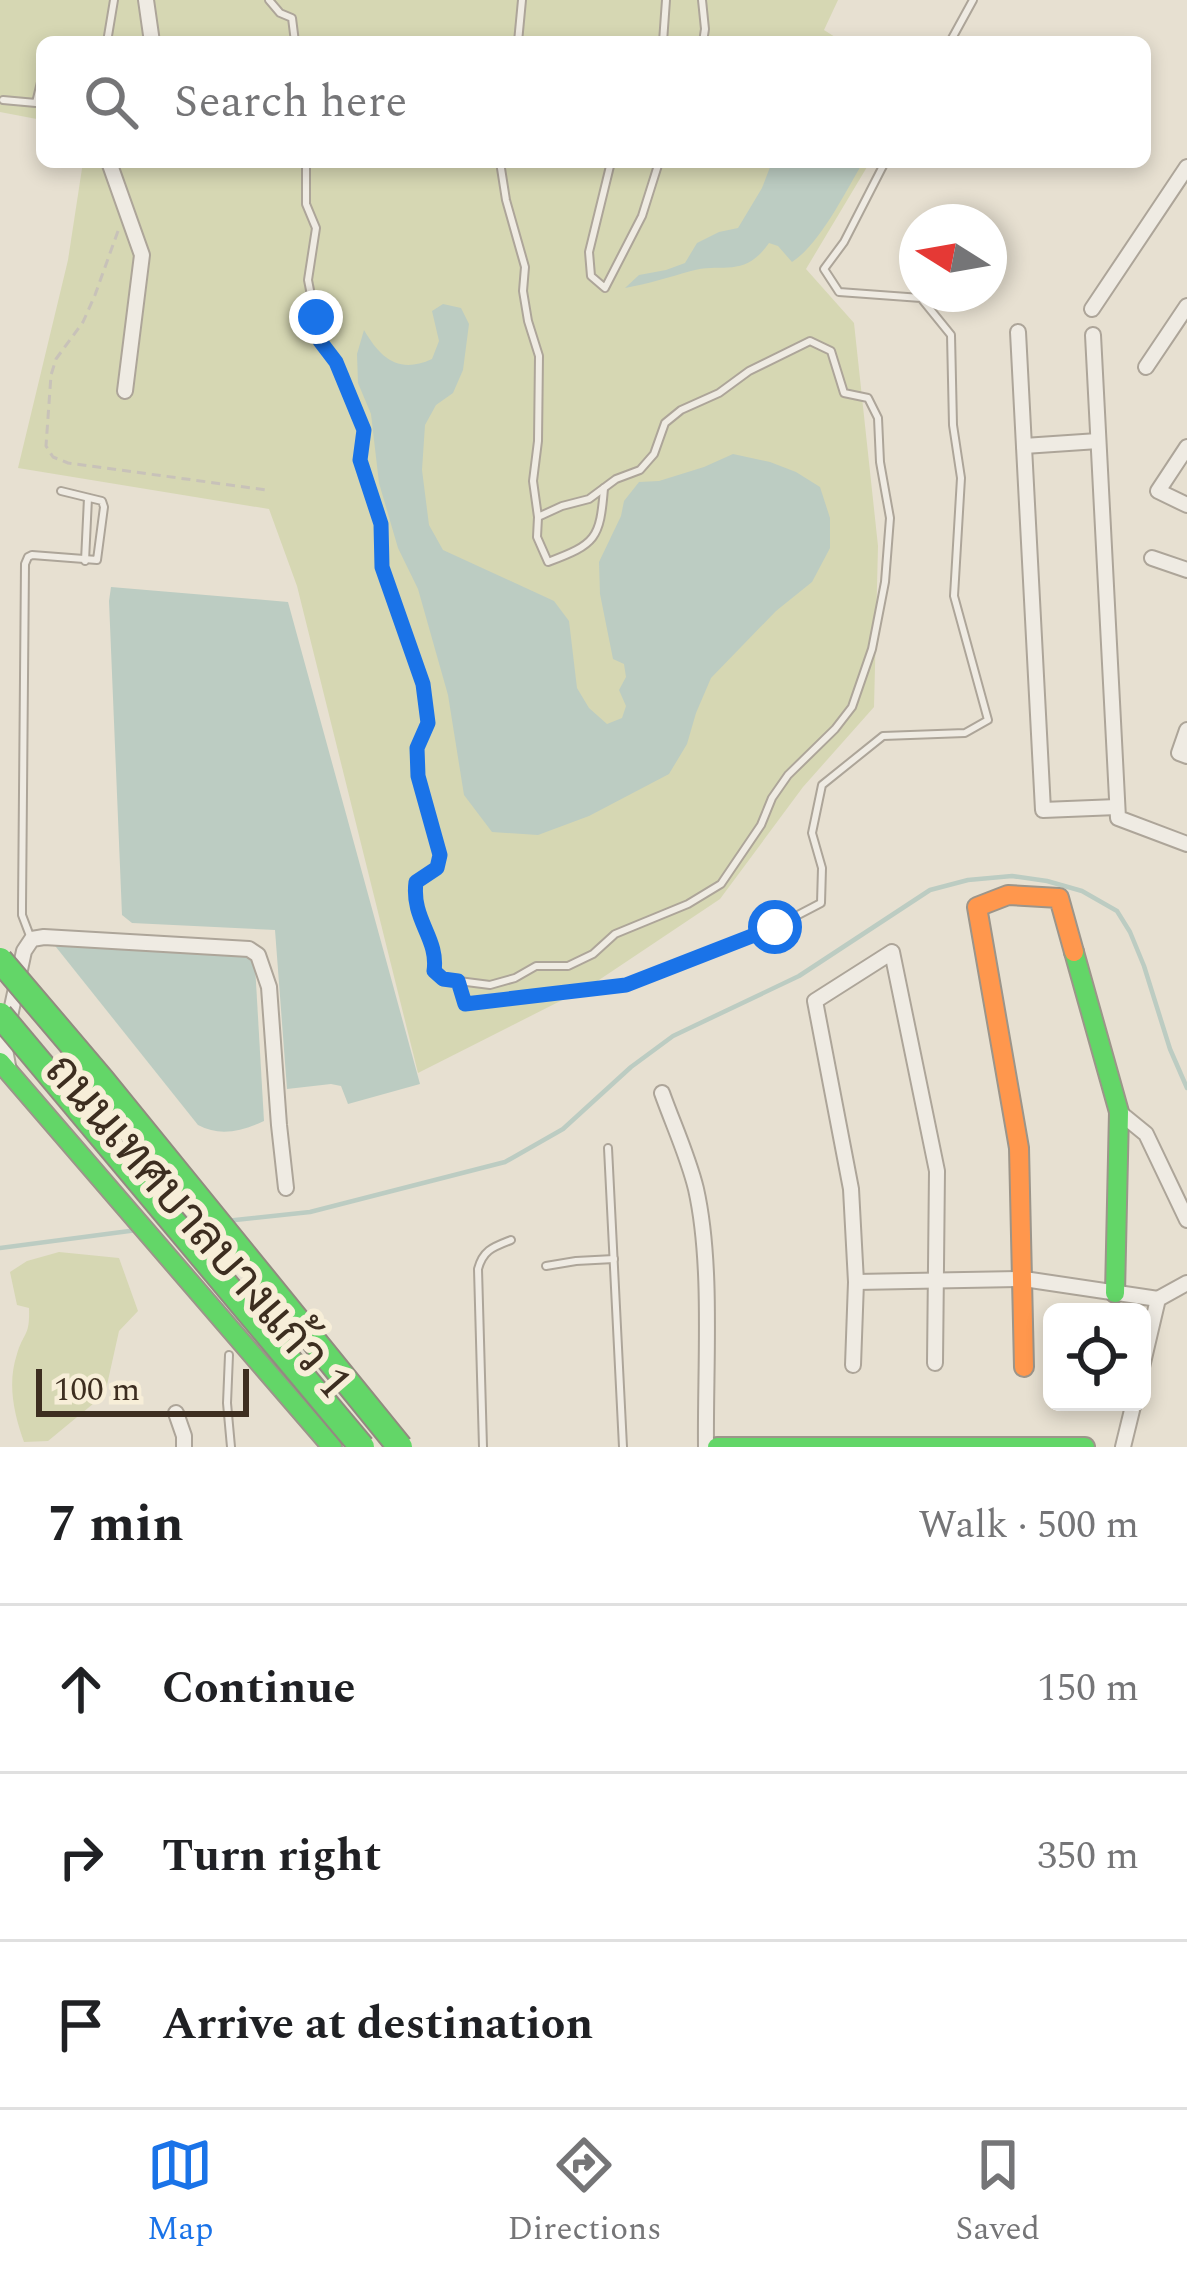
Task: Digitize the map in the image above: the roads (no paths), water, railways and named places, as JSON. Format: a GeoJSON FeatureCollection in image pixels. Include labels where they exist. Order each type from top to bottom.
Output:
{"type":"FeatureCollection","features":[{"type":"Feature","properties":{"kind":"main road"},"geometry":{"type":"LineString","coordinates":[[1024,1367],[1019,1148],[977,907],[1008,895],[1059,898],[1119,1112],[1114,1293]]}},
{"type":"Feature","properties":{"kind":"main road"},"geometry":{"type":"LineString","coordinates":[[0,960],[400,1447]]}},
{"type":"Feature","properties":{"kind":"main road"},"geometry":{"type":"LineString","coordinates":[[0,1015],[362,1447]]}},
{"type":"Feature","properties":{"kind":"main road","name":"ถนนเทศบาลบางแก้ว 1"},"geometry":{"type":"LineString","coordinates":[[6,1069],[332,1447]]}},
{"type":"Feature","properties":{"kind":"main road"},"geometry":{"type":"LineString","coordinates":[[720,1447],[1085,1447]]}},
{"type":"Feature","properties":{"kind":"street"},"geometry":{"type":"LineString","coordinates":[[142,1],[151,36]]}},
{"type":"Feature","properties":{"kind":"street"},"geometry":{"type":"LineString","coordinates":[[1092,309],[1187,166]]}},
{"type":"Feature","properties":{"kind":"street"},"geometry":{"type":"LineString","coordinates":[[111,168],[142,256],[125,391]]}},
{"type":"Feature","properties":{"kind":"street"},"geometry":{"type":"LineString","coordinates":[[1146,368],[1187,306]]}},
{"type":"Feature","properties":{"kind":"street"},"geometry":{"type":"LineString","coordinates":[[1018,332],[1043,810],[1117,807]]}},
{"type":"Feature","properties":{"kind":"street"},"geometry":{"type":"LineString","coordinates":[[1093,335],[1118,818],[1187,844]]}},
{"type":"Feature","properties":{"kind":"street"},"geometry":{"type":"LineString","coordinates":[[1024,446],[1098,442]]}},
{"type":"Feature","properties":{"kind":"street"},"geometry":{"type":"LineString","coordinates":[[1187,446],[1158,490],[1187,505]]}},
{"type":"Feature","properties":{"kind":"street"},"geometry":{"type":"LineString","coordinates":[[1152,558],[1187,571]]}},
{"type":"Feature","properties":{"kind":"street"},"geometry":{"type":"LineString","coordinates":[[1187,730],[1179,753],[1187,756]]}},
{"type":"Feature","properties":{"kind":"street"},"geometry":{"type":"LineString","coordinates":[[6,1069],[4,1044],[24,951],[32,939],[249,949],[258,955],[268,987],[286,1188]]}},
{"type":"Feature","properties":{"kind":"street"},"geometry":{"type":"LineString","coordinates":[[853,1365],[856,1282],[851,1190],[815,1001],[892,952],[937,1172],[935,1364]]}},
{"type":"Feature","properties":{"kind":"street"},"geometry":{"type":"LineString","coordinates":[[662,1093],[698,1202],[704,1271],[706,1447]]}},
{"type":"Feature","properties":{"kind":"street"},"geometry":{"type":"LineString","coordinates":[[1119,1112],[1146,1134],[1187,1220]]}},
{"type":"Feature","properties":{"kind":"street"},"geometry":{"type":"LineString","coordinates":[[856,1282],[1024,1279],[1158,1300],[1187,1283]]}},
{"type":"Feature","properties":{"kind":"street"},"geometry":{"type":"LineString","coordinates":[[1151,1329],[1158,1300]]}},
{"type":"Feature","properties":{"kind":"street"},"geometry":{"type":"LineString","coordinates":[[1123,1447],[1132,1411]]}},
{"type":"Feature","properties":{"kind":"street"},"geometry":{"type":"LineString","coordinates":[[176,1413],[184,1447]]}},
{"type":"Feature","properties":{"kind":"lane"},"geometry":{"type":"LineString","coordinates":[[108,36],[114,0]]}},
{"type":"Feature","properties":{"kind":"lane"},"geometry":{"type":"LineString","coordinates":[[269,0],[292,18],[294,36]]}},
{"type":"Feature","properties":{"kind":"lane"},"geometry":{"type":"LineString","coordinates":[[519,36],[522,0]]}},
{"type":"Feature","properties":{"kind":"lane"},"geometry":{"type":"LineString","coordinates":[[663,36],[666,0]]}},
{"type":"Feature","properties":{"kind":"lane"},"geometry":{"type":"LineString","coordinates":[[701,0],[704,36]]}},
{"type":"Feature","properties":{"kind":"lane"},"geometry":{"type":"LineString","coordinates":[[953,36],[974,0]]}},
{"type":"Feature","properties":{"kind":"lane"},"geometry":{"type":"LineString","coordinates":[[3,100],[36,103]]}},
{"type":"Feature","properties":{"kind":"lane"},"geometry":{"type":"LineString","coordinates":[[305,168],[306,204],[316,228],[308,280],[320,341],[336,362],[364,430],[360,460],[381,524],[382,567],[423,684],[428,723],[417,748],[418,776],[440,855],[437,868],[416,882],[415,896],[436,955],[434,971],[443,979],[490,985],[536,966],[568,966],[593,954],[615,934],[688,904],[721,884],[788,775],[852,707],[872,649],[885,582],[890,518],[878,418],[868,398],[844,393],[830,351],[810,341],[681,410],[665,423],[654,454],[640,470],[616,479],[589,499],[538,518]]}},
{"type":"Feature","properties":{"kind":"lane"},"geometry":{"type":"LineString","coordinates":[[501,168],[525,268],[528,321],[539,356],[533,481],[537,538],[548,562],[578,550],[600,529],[604,488]]}},
{"type":"Feature","properties":{"kind":"lane"},"geometry":{"type":"LineString","coordinates":[[610,168],[589,252],[591,275],[605,288],[642,216],[657,168]]}},
{"type":"Feature","properties":{"kind":"lane"},"geometry":{"type":"LineString","coordinates":[[458,981],[465,1004],[626,985],[775,927],[821,903],[822,868],[812,833],[822,785],[883,736],[965,734],[988,720],[954,596],[961,478],[953,425],[951,335],[921,298],[839,292],[824,269],[844,242],[883,168]]}},
{"type":"Feature","properties":{"kind":"lane"},"geometry":{"type":"LineString","coordinates":[[32,939],[22,915],[24,571],[32,555],[94,561],[104,507],[101,501],[61,491]]}},
{"type":"Feature","properties":{"kind":"lane"},"geometry":{"type":"LineString","coordinates":[[85,561],[88,498]]}},
{"type":"Feature","properties":{"kind":"lane"},"geometry":{"type":"LineString","coordinates":[[608,1148],[623,1447]]}},
{"type":"Feature","properties":{"kind":"lane"},"geometry":{"type":"LineString","coordinates":[[483,1447],[478,1270],[490,1248],[511,1240]]}},
{"type":"Feature","properties":{"kind":"lane"},"geometry":{"type":"LineString","coordinates":[[547,1266],[614,1259]]}},
{"type":"Feature","properties":{"kind":"lane"},"geometry":{"type":"LineString","coordinates":[[230,1355],[231,1447]]}},
{"type":"Feature","properties":{"kind":"waterway"},"geometry":{"type":"LineString","coordinates":[[226,1221],[310,1212],[505,1162],[563,1129],[673,1036],[799,976],[930,890],[968,880],[1012,876],[1047,881],[1082,891],[1117,911],[1144,966],[1187,1088]]}},
{"type":"Feature","properties":{"kind":"waterway"},"geometry":{"type":"LineString","coordinates":[[0,1248],[137,1230]]}}]}
